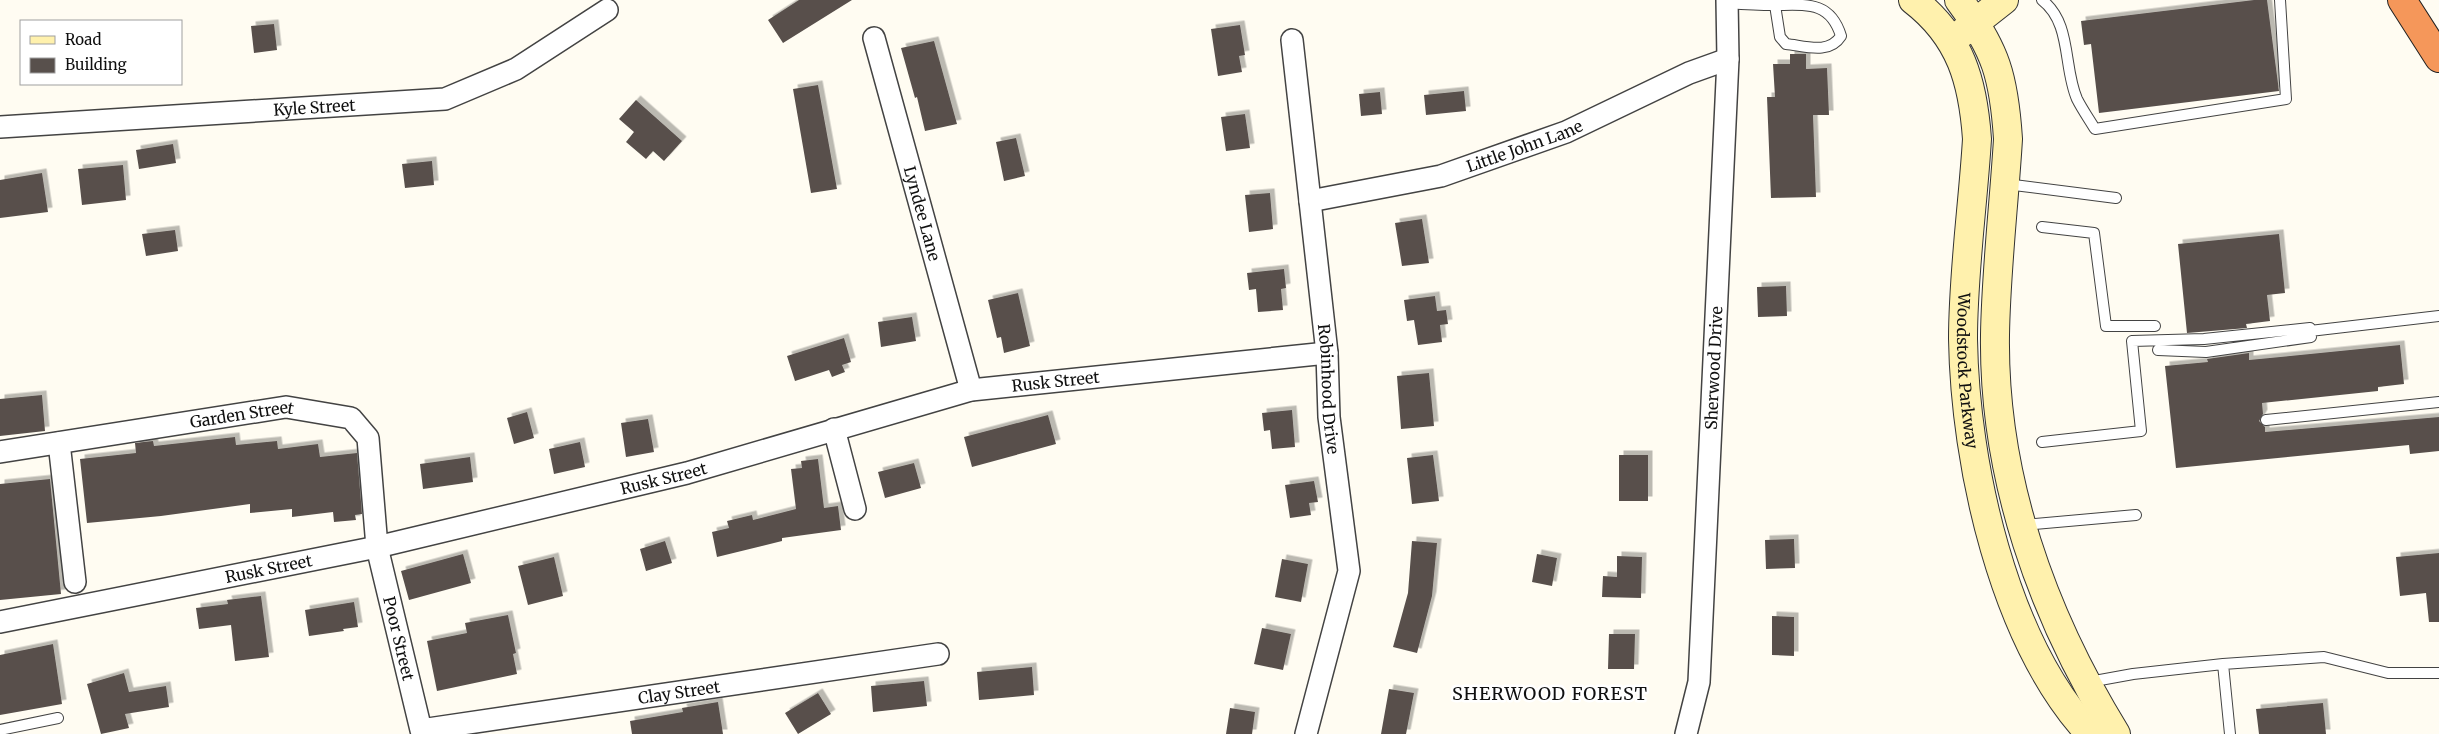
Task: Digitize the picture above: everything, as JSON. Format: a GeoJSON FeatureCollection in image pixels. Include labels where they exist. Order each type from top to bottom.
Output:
{"type":"FeatureCollection","features":[{"type":"Feature","properties":{"kind":"highway"},"geometry":{"type":"LineString","coordinates":[[2402,0],[2439,58]]}},
{"type":"Feature","properties":{"kind":"main road","name":"Woodstock Parkway"},"geometry":{"type":"LineString","coordinates":[[1913,0],[1935,19],[1951,40],[1963,61],[1971,85],[1977,139],[1963,337],[1965,390],[1971,438],[1991,533],[2019,616],[2038,658],[2061,697],[2090,734]]}},
{"type":"Feature","properties":{"kind":"main road","name":"Woodstock Parkway"},"geometry":{"type":"LineString","coordinates":[[1959,0],[1976,23],[1991,49],[2000,77],[2008,139],[1996,302],[1996,387],[2001,433],[2021,525],[2048,604],[2085,683],[2116,734]]}},
{"type":"Feature","properties":{"kind":"main road"},"geometry":{"type":"LineString","coordinates":[[1951,40],[2004,0]]}},
{"type":"Feature","properties":{"kind":"street","name":"Sherwood Drive"},"geometry":{"type":"LineString","coordinates":[[1686,734],[1699,682],[1728,59],[1727,1]]}},
{"type":"Feature","properties":{"kind":"street","name":"Kyle Street"},"geometry":{"type":"LineString","coordinates":[[0,127],[445,99],[516,69],[607,10]]}},
{"type":"Feature","properties":{"kind":"street","name":"Lyndee Lane"},"geometry":{"type":"LineString","coordinates":[[874,38],[971,390]]}},
{"type":"Feature","properties":{"kind":"street","name":"Robinhood Drive"},"geometry":{"type":"LineString","coordinates":[[1292,40],[1328,353],[1330,417],[1349,571],[1306,734]]}},
{"type":"Feature","properties":{"kind":"street","name":"Little John Lane"},"geometry":{"type":"LineString","coordinates":[[1310,201],[1441,176],[1566,132],[1689,73],[1728,59]]}},
{"type":"Feature","properties":{"kind":"street","name":"Rusk Street"},"geometry":{"type":"LineString","coordinates":[[0,622],[377,547],[687,473],[971,390],[1328,353]]}},
{"type":"Feature","properties":{"kind":"street","name":"Garden Street"},"geometry":{"type":"LineString","coordinates":[[0,452],[286,407],[351,418],[368,438],[377,547]]}},
{"type":"Feature","properties":{"kind":"street"},"geometry":{"type":"LineString","coordinates":[[834,429],[855,509]]}},
{"type":"Feature","properties":{"kind":"street"},"geometry":{"type":"LineString","coordinates":[[60,443],[75,582]]}},
{"type":"Feature","properties":{"kind":"street","name":"Poor Street"},"geometry":{"type":"LineString","coordinates":[[377,547],[421,730]]}},
{"type":"Feature","properties":{"kind":"street","name":"Clay Street"},"geometry":{"type":"LineString","coordinates":[[421,730],[938,654]]}},
{"type":"Feature","properties":{"kind":"lane"},"geometry":{"type":"LineString","coordinates":[[2042,0],[2053,8],[2064,36],[2077,98],[2095,129],[2286,99],[2280,0]]}},
{"type":"Feature","properties":{"kind":"lane"},"geometry":{"type":"LineString","coordinates":[[2053,8],[2062,0]]}},
{"type":"Feature","properties":{"kind":"lane"},"geometry":{"type":"LineString","coordinates":[[1727,1],[1775,5],[1791,2],[1820,6],[1837,22],[1840,36],[1836,44],[1825,48],[1786,44],[1780,37],[1775,5]]}},
{"type":"Feature","properties":{"kind":"lane"},"geometry":{"type":"LineString","coordinates":[[2005,184],[2116,198]]}},
{"type":"Feature","properties":{"kind":"lane"},"geometry":{"type":"LineString","coordinates":[[2042,227],[2094,233],[2106,326],[2155,326]]}},
{"type":"Feature","properties":{"kind":"lane"},"geometry":{"type":"LineString","coordinates":[[2042,442],[2141,431],[2132,341],[2157,345],[2204,339],[2310,332],[2439,316]]}},
{"type":"Feature","properties":{"kind":"lane"},"geometry":{"type":"LineString","coordinates":[[2266,420],[2439,402]]}},
{"type":"Feature","properties":{"kind":"lane"},"geometry":{"type":"LineString","coordinates":[[2021,525],[2136,516]]}},
{"type":"Feature","properties":{"kind":"lane"},"geometry":{"type":"LineString","coordinates":[[2085,683],[2133,674],[2223,664],[2324,657],[2388,673],[2439,673]]}},
{"type":"Feature","properties":{"kind":"lane"},"geometry":{"type":"LineString","coordinates":[[2223,664],[2230,734]]}},
{"type":"Feature","properties":{"kind":"lane"},"geometry":{"type":"LineString","coordinates":[[0,730],[58,718]]}},
{"type":"Feature","properties":{"kind":"building"},"geometry":{"type":"Polygon","coordinates":[[[799,0],[852,0],[783,43],[768,20],[799,0]]]}},
{"type":"Feature","properties":{"kind":"building"},"geometry":{"type":"Polygon","coordinates":[[[2267,0],[2279,91],[2099,113],[2091,44],[2084,45],[2081,21],[2267,0]]]}},
{"type":"Feature","properties":{"kind":"building"},"geometry":{"type":"Polygon","coordinates":[[[274,24],[277,50],[254,53],[251,26],[274,24]]]}},
{"type":"Feature","properties":{"kind":"building"},"geometry":{"type":"Polygon","coordinates":[[[1240,25],[1245,55],[1239,56],[1242,72],[1218,76],[1211,29],[1240,25]]]}},
{"type":"Feature","properties":{"kind":"building"},"geometry":{"type":"Polygon","coordinates":[[[934,41],[957,124],[925,131],[917,97],[915,98],[901,48],[934,41]]]}},
{"type":"Feature","properties":{"kind":"building"},"geometry":{"type":"Polygon","coordinates":[[[1790,54],[1806,54],[1806,69],[1827,68],[1829,115],[1813,115],[1816,197],[1771,198],[1767,97],[1775,97],[1773,64],[1790,64],[1790,54]]]}},
{"type":"Feature","properties":{"kind":"building"},"geometry":{"type":"Polygon","coordinates":[[[818,85],[837,189],[811,193],[793,89],[818,85]]]}},
{"type":"Feature","properties":{"kind":"building"},"geometry":{"type":"Polygon","coordinates":[[[1464,91],[1466,111],[1426,115],[1424,95],[1464,91]]]}},
{"type":"Feature","properties":{"kind":"building"},"geometry":{"type":"Polygon","coordinates":[[[1380,92],[1382,114],[1361,116],[1359,94],[1380,92]]]}},
{"type":"Feature","properties":{"kind":"building"},"geometry":{"type":"Polygon","coordinates":[[[636,100],[682,141],[664,161],[653,151],[646,159],[626,142],[634,132],[619,119],[636,100]]]}},
{"type":"Feature","properties":{"kind":"building"},"geometry":{"type":"Polygon","coordinates":[[[1245,114],[1250,148],[1226,151],[1221,117],[1245,114]]]}},
{"type":"Feature","properties":{"kind":"building"},"geometry":{"type":"Polygon","coordinates":[[[1016,138],[1025,176],[1004,181],[996,142],[1016,138]]]}},
{"type":"Feature","properties":{"kind":"building"},"geometry":{"type":"Polygon","coordinates":[[[173,144],[176,163],[139,169],[136,150],[173,144]]]}},
{"type":"Feature","properties":{"kind":"building"},"geometry":{"type":"Polygon","coordinates":[[[432,161],[434,185],[405,188],[402,164],[432,161]]]}},
{"type":"Feature","properties":{"kind":"building"},"geometry":{"type":"Polygon","coordinates":[[[123,165],[126,200],[82,205],[78,169],[123,165]]]}},
{"type":"Feature","properties":{"kind":"building"},"geometry":{"type":"Polygon","coordinates":[[[42,173],[48,212],[0,218],[0,180],[42,173]]]}},
{"type":"Feature","properties":{"kind":"building"},"geometry":{"type":"Polygon","coordinates":[[[1270,193],[1273,229],[1249,232],[1245,195],[1270,193]]]}},
{"type":"Feature","properties":{"kind":"building"},"geometry":{"type":"Polygon","coordinates":[[[1422,219],[1429,263],[1402,266],[1395,223],[1422,219]]]}},
{"type":"Feature","properties":{"kind":"building"},"geometry":{"type":"Polygon","coordinates":[[[175,230],[178,251],[146,256],[142,234],[175,230]]]}},
{"type":"Feature","properties":{"kind":"building"},"geometry":{"type":"Polygon","coordinates":[[[2279,234],[2285,293],[2267,295],[2270,321],[2246,324],[2247,328],[2187,333],[2178,244],[2279,234]]]}},
{"type":"Feature","properties":{"kind":"building"},"geometry":{"type":"Polygon","coordinates":[[[1284,269],[1286,288],[1281,289],[1283,310],[1258,312],[1256,289],[1249,290],[1247,273],[1284,269]]]}},
{"type":"Feature","properties":{"kind":"building"},"geometry":{"type":"Polygon","coordinates":[[[1786,286],[1787,316],[1758,317],[1757,287],[1786,286]]]}},
{"type":"Feature","properties":{"kind":"building"},"geometry":{"type":"Polygon","coordinates":[[[1018,293],[1030,346],[1004,353],[1001,337],[997,338],[988,300],[1018,293]]]}},
{"type":"Feature","properties":{"kind":"building"},"geometry":{"type":"Polygon","coordinates":[[[1435,296],[1437,311],[1446,310],[1448,324],[1440,325],[1442,342],[1418,345],[1414,320],[1407,321],[1404,300],[1435,296]]]}},
{"type":"Feature","properties":{"kind":"building"},"geometry":{"type":"Polygon","coordinates":[[[912,317],[916,341],[881,347],[878,322],[912,317]]]}},
{"type":"Feature","properties":{"kind":"building"},"geometry":{"type":"Polygon","coordinates":[[[844,338],[851,362],[842,365],[845,372],[832,377],[829,370],[795,381],[787,356],[844,338]]]}},
{"type":"Feature","properties":{"kind":"building"},"geometry":{"type":"Polygon","coordinates":[[[2400,345],[2404,384],[2378,387],[2378,391],[2262,403],[2263,414],[2259,421],[2265,427],[2265,432],[2439,417],[2439,451],[2410,454],[2409,445],[2176,468],[2165,366],[2208,362],[2207,359],[2249,353],[2249,360],[2400,345]]]}},
{"type":"Feature","properties":{"kind":"building"},"geometry":{"type":"Polygon","coordinates":[[[1429,373],[1434,426],[1401,429],[1397,376],[1429,373]]]}},
{"type":"Feature","properties":{"kind":"building"},"geometry":{"type":"Polygon","coordinates":[[[42,395],[45,431],[0,436],[0,399],[42,395]]]}},
{"type":"Feature","properties":{"kind":"building"},"geometry":{"type":"Polygon","coordinates":[[[1292,410],[1295,447],[1272,449],[1270,430],[1264,431],[1262,413],[1292,410]]]}},
{"type":"Feature","properties":{"kind":"building"},"geometry":{"type":"Polygon","coordinates":[[[527,412],[534,438],[514,444],[507,418],[527,412]]]}},
{"type":"Feature","properties":{"kind":"building"},"geometry":{"type":"Polygon","coordinates":[[[1048,415],[1056,444],[972,467],[964,437],[1048,415]]]}},
{"type":"Feature","properties":{"kind":"building"},"geometry":{"type":"Polygon","coordinates":[[[648,419],[654,452],[626,457],[621,423],[648,419]]]}},
{"type":"Feature","properties":{"kind":"building"},"geometry":{"type":"Polygon","coordinates":[[[235,437],[236,445],[277,441],[278,449],[318,444],[320,457],[357,453],[362,514],[355,515],[356,520],[334,522],[333,512],[292,517],[292,509],[250,513],[250,504],[161,516],[87,523],[80,459],[136,453],[135,443],[153,441],[154,446],[235,437]]]}},
{"type":"Feature","properties":{"kind":"building"},"geometry":{"type":"Polygon","coordinates":[[[580,442],[585,467],[554,474],[549,449],[580,442]]]}},
{"type":"Feature","properties":{"kind":"building"},"geometry":{"type":"Polygon","coordinates":[[[1433,455],[1439,501],[1412,504],[1407,458],[1433,455]]]}},
{"type":"Feature","properties":{"kind":"building"},"geometry":{"type":"Polygon","coordinates":[[[1619,455],[1648,455],[1648,501],[1619,501],[1619,455]]]}},
{"type":"Feature","properties":{"kind":"building"},"geometry":{"type":"Polygon","coordinates":[[[470,457],[473,482],[423,489],[420,464],[470,457]]]}},
{"type":"Feature","properties":{"kind":"building"},"geometry":{"type":"Polygon","coordinates":[[[818,459],[824,508],[838,506],[841,530],[782,538],[782,541],[717,557],[712,532],[729,528],[727,521],[752,515],[753,520],[796,509],[791,469],[802,468],[801,461],[818,459]]]}},
{"type":"Feature","properties":{"kind":"building"},"geometry":{"type":"Polygon","coordinates":[[[914,463],[921,488],[885,498],[878,472],[914,463]]]}},
{"type":"Feature","properties":{"kind":"building"},"geometry":{"type":"Polygon","coordinates":[[[50,479],[61,594],[0,600],[0,484],[50,479]]]}},
{"type":"Feature","properties":{"kind":"building"},"geometry":{"type":"Polygon","coordinates":[[[1314,481],[1318,502],[1309,503],[1311,515],[1290,518],[1285,485],[1314,481]]]}},
{"type":"Feature","properties":{"kind":"building"},"geometry":{"type":"Polygon","coordinates":[[[1794,539],[1795,568],[1766,569],[1765,540],[1794,539]]]}},
{"type":"Feature","properties":{"kind":"building"},"geometry":{"type":"Polygon","coordinates":[[[665,541],[672,563],[646,571],[640,549],[665,541]]]}},
{"type":"Feature","properties":{"kind":"building"},"geometry":{"type":"Polygon","coordinates":[[[1412,541],[1437,543],[1432,596],[1417,653],[1393,647],[1408,593],[1412,541]]]}},
{"type":"Feature","properties":{"kind":"building"},"geometry":{"type":"Polygon","coordinates":[[[2439,553],[2439,622],[2429,622],[2426,593],[2400,596],[2396,557],[2439,553]]]}},
{"type":"Feature","properties":{"kind":"building"},"geometry":{"type":"Polygon","coordinates":[[[463,554],[471,583],[409,600],[401,571],[463,554]]]}},
{"type":"Feature","properties":{"kind":"building"},"geometry":{"type":"Polygon","coordinates":[[[1537,554],[1557,558],[1552,586],[1532,582],[1537,554]]]}},
{"type":"Feature","properties":{"kind":"building"},"geometry":{"type":"Polygon","coordinates":[[[1617,556],[1642,557],[1641,598],[1602,597],[1603,576],[1617,577],[1617,556]]]}},
{"type":"Feature","properties":{"kind":"building"},"geometry":{"type":"Polygon","coordinates":[[[554,557],[563,596],[528,605],[518,566],[554,557]]]}},
{"type":"Feature","properties":{"kind":"building"},"geometry":{"type":"Polygon","coordinates":[[[1282,559],[1308,564],[1301,602],[1275,597],[1282,559]]]}},
{"type":"Feature","properties":{"kind":"building"},"geometry":{"type":"Polygon","coordinates":[[[261,596],[269,657],[235,661],[231,625],[199,629],[196,608],[228,604],[227,600],[261,596]]]}},
{"type":"Feature","properties":{"kind":"building"},"geometry":{"type":"Polygon","coordinates":[[[354,602],[358,627],[309,636],[305,610],[354,602]]]}},
{"type":"Feature","properties":{"kind":"building"},"geometry":{"type":"Polygon","coordinates":[[[508,615],[516,653],[513,654],[517,674],[437,691],[427,641],[467,633],[465,623],[508,615]]]}},
{"type":"Feature","properties":{"kind":"building"},"geometry":{"type":"Polygon","coordinates":[[[1772,616],[1794,617],[1794,656],[1772,655],[1772,616]]]}},
{"type":"Feature","properties":{"kind":"building"},"geometry":{"type":"Polygon","coordinates":[[[1262,628],[1291,634],[1283,670],[1254,664],[1262,628]]]}},
{"type":"Feature","properties":{"kind":"building"},"geometry":{"type":"Polygon","coordinates":[[[1609,634],[1635,634],[1634,669],[1608,669],[1609,634]]]}},
{"type":"Feature","properties":{"kind":"building"},"geometry":{"type":"Polygon","coordinates":[[[53,644],[62,704],[0,715],[0,655],[53,644]]]}},
{"type":"Feature","properties":{"kind":"building"},"geometry":{"type":"Polygon","coordinates":[[[1032,667],[1034,695],[979,700],[977,672],[1032,667]]]}},
{"type":"Feature","properties":{"kind":"building"},"geometry":{"type":"Polygon","coordinates":[[[124,673],[129,692],[166,686],[169,707],[125,714],[129,728],[101,734],[87,684],[124,673]]]}},
{"type":"Feature","properties":{"kind":"building"},"geometry":{"type":"Polygon","coordinates":[[[924,681],[927,706],[873,712],[871,686],[924,681]]]}},
{"type":"Feature","properties":{"kind":"building"},"geometry":{"type":"Polygon","coordinates":[[[1389,689],[1414,693],[1406,734],[1381,734],[1389,689]]]}},
{"type":"Feature","properties":{"kind":"building"},"geometry":{"type":"Polygon","coordinates":[[[818,693],[831,714],[798,734],[785,713],[818,693]]]}},
{"type":"Feature","properties":{"kind":"building"},"geometry":{"type":"Polygon","coordinates":[[[718,702],[723,734],[632,734],[630,721],[683,712],[682,708],[718,702]]]}},
{"type":"Feature","properties":{"kind":"building"},"geometry":{"type":"Polygon","coordinates":[[[2323,703],[2326,734],[2259,734],[2256,709],[2323,703]]]}},
{"type":"Feature","properties":{"kind":"building"},"geometry":{"type":"Polygon","coordinates":[[[1230,708],[1255,712],[1252,734],[1226,734],[1230,708]]]}},
{"type":"Feature","properties":{"kind":"district","name":"SHERWOOD FOREST"},"geometry":{"type":"Point","coordinates":[1550,694]}}]}
